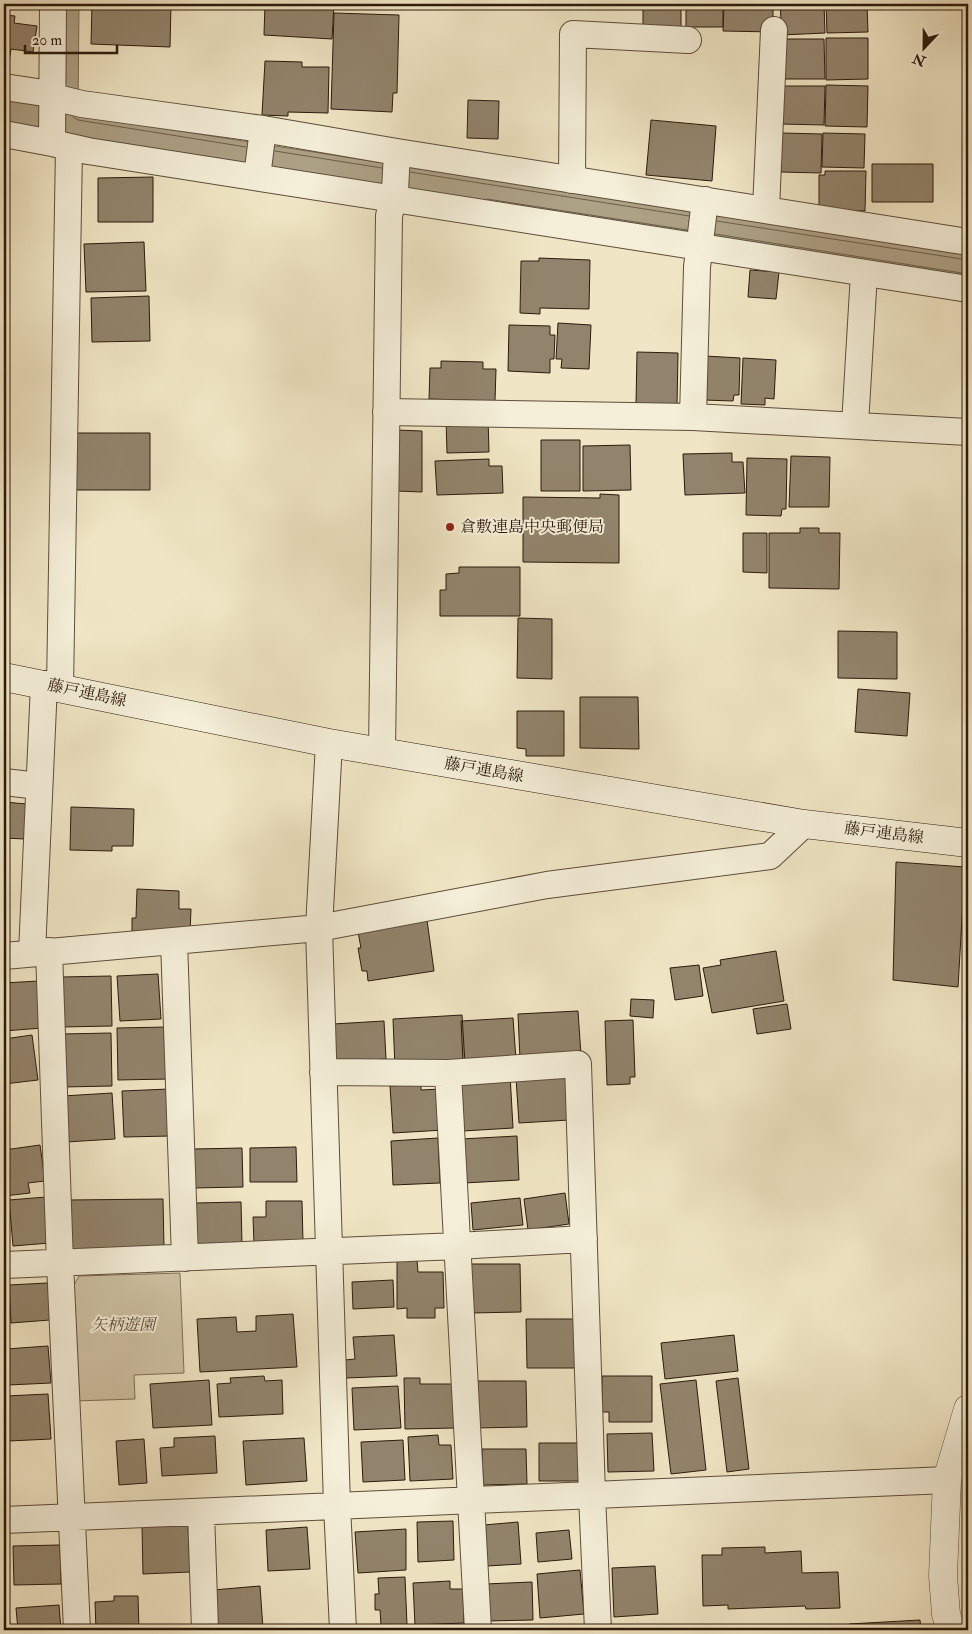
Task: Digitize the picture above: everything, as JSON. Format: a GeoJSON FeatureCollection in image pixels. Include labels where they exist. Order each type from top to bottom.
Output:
{"type":"FeatureCollection","features":[{"type":"Feature","properties":{"kind":"main road","name":"藤戸連島線"},"geometry":{"type":"LineString","coordinates":[[4,677],[329,743],[804,824],[968,843]]}},
{"type":"Feature","properties":{"kind":"main road"},"geometry":{"type":"LineString","coordinates":[[951,1630],[946,1614],[943,1576],[946,1480],[968,1409]]}},
{"type":"Feature","properties":{"kind":"street"},"geometry":{"type":"LineString","coordinates":[[53,4],[62,101],[58,143],[52,686],[39,786],[40,952],[60,1263],[77,1630]]}},
{"type":"Feature","properties":{"kind":"street"},"geometry":{"type":"LineString","coordinates":[[766,209],[774,30]]}},
{"type":"Feature","properties":{"kind":"street"},"geometry":{"type":"LineString","coordinates":[[572,180],[574,34],[688,40]]}},
{"type":"Feature","properties":{"kind":"street"},"geometry":{"type":"LineString","coordinates":[[4,87],[62,101],[397,158],[572,180],[705,206],[766,209],[968,242]]}},
{"type":"Feature","properties":{"kind":"street"},"geometry":{"type":"LineString","coordinates":[[4,134],[58,143],[88,151],[394,195],[968,289]]}},
{"type":"Feature","properties":{"kind":"street"},"geometry":{"type":"LineString","coordinates":[[258,174],[262,135]]}},
{"type":"Feature","properties":{"kind":"street"},"geometry":{"type":"LineString","coordinates":[[382,752],[389,216],[394,195],[397,158]]}},
{"type":"Feature","properties":{"kind":"street"},"geometry":{"type":"LineString","coordinates":[[693,416],[697,267],[705,206]]}},
{"type":"Feature","properties":{"kind":"street"},"geometry":{"type":"LineString","coordinates":[[855,425],[864,273]]}},
{"type":"Feature","properties":{"kind":"street"},"geometry":{"type":"LineString","coordinates":[[386,412],[693,416],[968,432]]}},
{"type":"Feature","properties":{"kind":"street"},"geometry":{"type":"LineString","coordinates":[[329,743],[319,928],[337,1505],[343,1630]]}},
{"type":"Feature","properties":{"kind":"street"},"geometry":{"type":"LineString","coordinates":[[4,782],[39,786]]}},
{"type":"Feature","properties":{"kind":"street"},"geometry":{"type":"LineString","coordinates":[[4,956],[319,928],[547,885],[770,856],[804,824]]}},
{"type":"Feature","properties":{"kind":"street"},"geometry":{"type":"LineString","coordinates":[[174,940],[185,1258]]}},
{"type":"Feature","properties":{"kind":"street"},"geometry":{"type":"LineString","coordinates":[[323,1072],[448,1073],[578,1064],[598,1630]]}},
{"type":"Feature","properties":{"kind":"street"},"geometry":{"type":"LineString","coordinates":[[448,1073],[478,1630]]}},
{"type":"Feature","properties":{"kind":"street"},"geometry":{"type":"LineString","coordinates":[[4,1265],[457,1246],[584,1238]]}},
{"type":"Feature","properties":{"kind":"street"},"geometry":{"type":"LineString","coordinates":[[4,1520],[946,1480]]}},
{"type":"Feature","properties":{"kind":"street"},"geometry":{"type":"LineString","coordinates":[[201,1512],[205,1630]]}},
{"type":"Feature","properties":{"kind":"green space","name":"矢柄遊園"},"geometry":{"type":"Polygon","coordinates":[[[180,1273],[184,1373],[134,1375],[135,1399],[75,1401],[71,1290],[79,1276],[180,1273]]]}},
{"type":"Feature","properties":{"kind":"water"},"geometry":{"type":"Polygon","coordinates":[[[66,4],[79,4],[78,115],[968,255],[968,279],[4,128],[4,100],[34,104],[66,4]]]}},
{"type":"Feature","properties":{"kind":"building"},"geometry":{"type":"Polygon","coordinates":[[[92,4],[171,4],[170,47],[91,44],[92,4]]]}},
{"type":"Feature","properties":{"kind":"building"},"geometry":{"type":"Polygon","coordinates":[[[265,4],[334,4],[332,39],[264,35],[265,4]]]}},
{"type":"Feature","properties":{"kind":"building"},"geometry":{"type":"Polygon","coordinates":[[[643,4],[681,4],[681,30],[643,29],[643,4]]]}},
{"type":"Feature","properties":{"kind":"building"},"geometry":{"type":"Polygon","coordinates":[[[686,4],[723,4],[723,27],[686,27],[686,4]]]}},
{"type":"Feature","properties":{"kind":"building"},"geometry":{"type":"Polygon","coordinates":[[[724,4],[773,4],[773,32],[723,31],[724,4]]]}},
{"type":"Feature","properties":{"kind":"building"},"geometry":{"type":"Polygon","coordinates":[[[780,4],[824,4],[825,33],[782,35],[780,4]]]}},
{"type":"Feature","properties":{"kind":"building"},"geometry":{"type":"Polygon","coordinates":[[[826,4],[867,4],[868,32],[827,33],[826,4]]]}},
{"type":"Feature","properties":{"kind":"building"},"geometry":{"type":"Polygon","coordinates":[[[334,13],[399,15],[397,93],[393,93],[392,112],[331,109],[334,13]]]}},
{"type":"Feature","properties":{"kind":"building"},"geometry":{"type":"Polygon","coordinates":[[[4,15],[15,16],[14,23],[37,26],[33,52],[11,49],[9,63],[4,63],[4,15]]]}},
{"type":"Feature","properties":{"kind":"building"},"geometry":{"type":"Polygon","coordinates":[[[826,38],[868,38],[868,79],[826,80],[826,38]]]}},
{"type":"Feature","properties":{"kind":"building"},"geometry":{"type":"Polygon","coordinates":[[[782,39],[824,39],[825,79],[783,79],[782,39]]]}},
{"type":"Feature","properties":{"kind":"building"},"geometry":{"type":"Polygon","coordinates":[[[265,61],[302,62],[302,67],[329,67],[328,113],[288,112],[288,116],[262,115],[265,61]]]}},
{"type":"Feature","properties":{"kind":"building"},"geometry":{"type":"Polygon","coordinates":[[[826,85],[868,86],[867,127],[825,126],[826,85]]]}},
{"type":"Feature","properties":{"kind":"building"},"geometry":{"type":"Polygon","coordinates":[[[780,86],[825,86],[824,125],[781,124],[780,86]]]}},
{"type":"Feature","properties":{"kind":"building"},"geometry":{"type":"Polygon","coordinates":[[[468,100],[499,101],[498,139],[467,138],[468,100]]]}},
{"type":"Feature","properties":{"kind":"building"},"geometry":{"type":"Polygon","coordinates":[[[651,120],[716,126],[712,181],[646,175],[651,120]]]}},
{"type":"Feature","properties":{"kind":"building"},"geometry":{"type":"Polygon","coordinates":[[[782,133],[822,134],[821,173],[781,172],[782,133]]]}},
{"type":"Feature","properties":{"kind":"building"},"geometry":{"type":"Polygon","coordinates":[[[823,133],[865,134],[864,168],[822,167],[823,133]]]}},
{"type":"Feature","properties":{"kind":"building"},"geometry":{"type":"Polygon","coordinates":[[[872,164],[933,164],[933,202],[872,202],[872,164]]]}},
{"type":"Feature","properties":{"kind":"building"},"geometry":{"type":"Polygon","coordinates":[[[825,171],[866,171],[865,211],[819,210],[819,175],[825,175],[825,171]]]}},
{"type":"Feature","properties":{"kind":"building"},"geometry":{"type":"Polygon","coordinates":[[[153,177],[153,222],[98,222],[98,178],[153,177]]]}},
{"type":"Feature","properties":{"kind":"building"},"geometry":{"type":"Polygon","coordinates":[[[144,242],[146,291],[86,292],[84,244],[144,242]]]}},
{"type":"Feature","properties":{"kind":"building"},"geometry":{"type":"Polygon","coordinates":[[[539,258],[590,260],[589,309],[540,308],[540,314],[520,313],[521,261],[539,261],[539,258]]]}},
{"type":"Feature","properties":{"kind":"building"},"geometry":{"type":"Polygon","coordinates":[[[750,270],[779,272],[776,299],[748,297],[750,270]]]}},
{"type":"Feature","properties":{"kind":"building"},"geometry":{"type":"Polygon","coordinates":[[[149,296],[150,341],[92,342],[91,298],[149,296]]]}},
{"type":"Feature","properties":{"kind":"building"},"geometry":{"type":"Polygon","coordinates":[[[558,323],[591,325],[589,369],[561,368],[562,359],[556,359],[558,323]]]}},
{"type":"Feature","properties":{"kind":"building"},"geometry":{"type":"Polygon","coordinates":[[[509,325],[550,326],[550,335],[555,335],[554,359],[550,359],[550,373],[508,371],[509,325]]]}},
{"type":"Feature","properties":{"kind":"building"},"geometry":{"type":"Polygon","coordinates":[[[637,352],[678,353],[677,405],[636,404],[637,352]]]}},
{"type":"Feature","properties":{"kind":"building"},"geometry":{"type":"Polygon","coordinates":[[[705,356],[740,358],[739,395],[734,395],[733,401],[704,400],[705,356]]]}},
{"type":"Feature","properties":{"kind":"building"},"geometry":{"type":"Polygon","coordinates":[[[743,358],[776,360],[774,399],[765,398],[765,405],[741,404],[743,358]]]}},
{"type":"Feature","properties":{"kind":"building"},"geometry":{"type":"Polygon","coordinates":[[[441,361],[483,362],[483,369],[496,369],[495,401],[429,399],[430,368],[441,368],[441,361]]]}},
{"type":"Feature","properties":{"kind":"building"},"geometry":{"type":"Polygon","coordinates":[[[488,418],[489,452],[447,453],[446,419],[488,418]]]}},
{"type":"Feature","properties":{"kind":"building"},"geometry":{"type":"Polygon","coordinates":[[[396,430],[422,431],[422,492],[396,491],[396,430]]]}},
{"type":"Feature","properties":{"kind":"building"},"geometry":{"type":"Polygon","coordinates":[[[72,433],[150,433],[150,490],[72,490],[72,433]]]}},
{"type":"Feature","properties":{"kind":"building"},"geometry":{"type":"Polygon","coordinates":[[[541,440],[580,440],[580,491],[541,491],[541,440]]]}},
{"type":"Feature","properties":{"kind":"building"},"geometry":{"type":"Polygon","coordinates":[[[630,445],[631,490],[583,491],[583,446],[630,445]]]}},
{"type":"Feature","properties":{"kind":"building"},"geometry":{"type":"Polygon","coordinates":[[[732,453],[732,462],[743,462],[745,493],[685,495],[683,454],[732,453]]]}},
{"type":"Feature","properties":{"kind":"building"},"geometry":{"type":"Polygon","coordinates":[[[791,456],[830,457],[829,507],[789,507],[791,456]]]}},
{"type":"Feature","properties":{"kind":"building"},"geometry":{"type":"Polygon","coordinates":[[[747,458],[787,459],[786,509],[782,509],[781,516],[746,515],[747,458]]]}},
{"type":"Feature","properties":{"kind":"building"},"geometry":{"type":"Polygon","coordinates":[[[489,459],[489,466],[502,466],[503,493],[437,495],[435,461],[489,459]]]}},
{"type":"Feature","properties":{"kind":"building"},"geometry":{"type":"Polygon","coordinates":[[[600,494],[619,495],[619,563],[523,562],[523,497],[600,498],[600,494]]]}},
{"type":"Feature","properties":{"kind":"building"},"geometry":{"type":"Polygon","coordinates":[[[800,528],[819,528],[819,533],[840,533],[839,589],[769,588],[769,533],[800,533],[800,528]]]}},
{"type":"Feature","properties":{"kind":"building"},"geometry":{"type":"Polygon","coordinates":[[[743,533],[767,533],[767,573],[743,572],[743,533]]]}},
{"type":"Feature","properties":{"kind":"building"},"geometry":{"type":"Polygon","coordinates":[[[459,567],[520,567],[520,616],[440,616],[440,590],[446,590],[446,574],[459,573],[459,567]]]}},
{"type":"Feature","properties":{"kind":"building"},"geometry":{"type":"Polygon","coordinates":[[[518,618],[552,619],[552,679],[517,678],[518,618]]]}},
{"type":"Feature","properties":{"kind":"building"},"geometry":{"type":"Polygon","coordinates":[[[838,631],[897,632],[897,679],[838,678],[838,631]]]}},
{"type":"Feature","properties":{"kind":"building"},"geometry":{"type":"Polygon","coordinates":[[[858,689],[910,693],[907,736],[855,732],[858,689]]]}},
{"type":"Feature","properties":{"kind":"building"},"geometry":{"type":"Polygon","coordinates":[[[580,697],[638,697],[639,749],[580,748],[580,697]]]}},
{"type":"Feature","properties":{"kind":"building"},"geometry":{"type":"Polygon","coordinates":[[[517,711],[564,711],[564,756],[526,756],[526,749],[517,748],[517,711]]]}},
{"type":"Feature","properties":{"kind":"building"},"geometry":{"type":"Polygon","coordinates":[[[4,802],[27,804],[25,839],[4,838],[4,802]]]}},
{"type":"Feature","properties":{"kind":"building"},"geometry":{"type":"Polygon","coordinates":[[[71,807],[134,809],[133,846],[112,846],[112,851],[70,850],[71,807]]]}},
{"type":"Feature","properties":{"kind":"building"},"geometry":{"type":"Polygon","coordinates":[[[896,862],[965,867],[958,987],[893,980],[896,862]]]}},
{"type":"Feature","properties":{"kind":"building"},"geometry":{"type":"Polygon","coordinates":[[[137,889],[179,891],[179,909],[191,909],[190,934],[132,932],[132,918],[136,918],[137,889]]]}},
{"type":"Feature","properties":{"kind":"building"},"geometry":{"type":"Polygon","coordinates":[[[427,920],[434,971],[368,981],[367,971],[362,971],[358,948],[361,948],[358,932],[427,920]]]}},
{"type":"Feature","properties":{"kind":"building"},"geometry":{"type":"Polygon","coordinates":[[[776,951],[784,1001],[712,1013],[703,968],[721,965],[720,960],[776,951]]]}},
{"type":"Feature","properties":{"kind":"building"},"geometry":{"type":"Polygon","coordinates":[[[699,965],[703,996],[675,1000],[670,968],[699,965]]]}},
{"type":"Feature","properties":{"kind":"building"},"geometry":{"type":"Polygon","coordinates":[[[158,974],[161,1019],[120,1021],[117,976],[158,974]]]}},
{"type":"Feature","properties":{"kind":"building"},"geometry":{"type":"Polygon","coordinates":[[[111,976],[112,1026],[62,1027],[61,977],[111,976]]]}},
{"type":"Feature","properties":{"kind":"building"},"geometry":{"type":"Polygon","coordinates":[[[38,981],[42,1028],[4,1031],[4,983],[38,981]]]}},
{"type":"Feature","properties":{"kind":"building"},"geometry":{"type":"Polygon","coordinates":[[[631,999],[654,1000],[653,1018],[630,1016],[631,999]]]}},
{"type":"Feature","properties":{"kind":"building"},"geometry":{"type":"Polygon","coordinates":[[[787,1004],[791,1029],[757,1034],[753,1009],[787,1004]]]}},
{"type":"Feature","properties":{"kind":"building"},"geometry":{"type":"Polygon","coordinates":[[[578,1011],[581,1055],[520,1059],[518,1014],[578,1011]]]}},
{"type":"Feature","properties":{"kind":"building"},"geometry":{"type":"Polygon","coordinates":[[[462,1015],[465,1064],[395,1068],[393,1019],[462,1015]]]}},
{"type":"Feature","properties":{"kind":"building"},"geometry":{"type":"Polygon","coordinates":[[[513,1018],[516,1060],[463,1063],[461,1021],[513,1018]]]}},
{"type":"Feature","properties":{"kind":"building"},"geometry":{"type":"Polygon","coordinates":[[[633,1020],[635,1077],[630,1077],[630,1084],[607,1085],[605,1021],[633,1020]]]}},
{"type":"Feature","properties":{"kind":"building"},"geometry":{"type":"Polygon","coordinates":[[[384,1021],[386,1059],[335,1062],[333,1024],[384,1021]]]}},
{"type":"Feature","properties":{"kind":"building"},"geometry":{"type":"Polygon","coordinates":[[[167,1027],[168,1079],[118,1080],[117,1028],[167,1027]]]}},
{"type":"Feature","properties":{"kind":"building"},"geometry":{"type":"Polygon","coordinates":[[[111,1033],[112,1086],[63,1087],[62,1034],[111,1033]]]}},
{"type":"Feature","properties":{"kind":"building"},"geometry":{"type":"Polygon","coordinates":[[[32,1035],[38,1080],[4,1084],[4,1039],[32,1035]]]}},
{"type":"Feature","properties":{"kind":"building"},"geometry":{"type":"Polygon","coordinates":[[[510,1074],[513,1128],[463,1131],[460,1076],[510,1074]]]}},
{"type":"Feature","properties":{"kind":"building"},"geometry":{"type":"Polygon","coordinates":[[[567,1076],[569,1120],[519,1123],[516,1078],[567,1076]]]}},
{"type":"Feature","properties":{"kind":"building"},"geometry":{"type":"Polygon","coordinates":[[[421,1084],[421,1090],[442,1089],[444,1130],[393,1133],[390,1086],[421,1084]]]}},
{"type":"Feature","properties":{"kind":"building"},"geometry":{"type":"Polygon","coordinates":[[[169,1089],[171,1136],[124,1137],[122,1091],[169,1089]]]}},
{"type":"Feature","properties":{"kind":"building"},"geometry":{"type":"Polygon","coordinates":[[[112,1093],[115,1139],[66,1142],[63,1096],[112,1093]]]}},
{"type":"Feature","properties":{"kind":"building"},"geometry":{"type":"Polygon","coordinates":[[[517,1136],[519,1180],[464,1183],[461,1139],[517,1136]]]}},
{"type":"Feature","properties":{"kind":"building"},"geometry":{"type":"Polygon","coordinates":[[[438,1138],[440,1183],[393,1185],[391,1141],[438,1138]]]}},
{"type":"Feature","properties":{"kind":"building"},"geometry":{"type":"Polygon","coordinates":[[[40,1145],[45,1181],[28,1183],[30,1193],[4,1196],[4,1150],[40,1145]]]}},
{"type":"Feature","properties":{"kind":"building"},"geometry":{"type":"Polygon","coordinates":[[[296,1147],[297,1182],[250,1182],[250,1148],[296,1147]]]}},
{"type":"Feature","properties":{"kind":"building"},"geometry":{"type":"Polygon","coordinates":[[[242,1148],[243,1187],[193,1188],[193,1149],[242,1148]]]}},
{"type":"Feature","properties":{"kind":"building"},"geometry":{"type":"Polygon","coordinates":[[[565,1193],[569,1224],[528,1230],[524,1199],[565,1193]]]}},
{"type":"Feature","properties":{"kind":"building"},"geometry":{"type":"Polygon","coordinates":[[[46,1197],[50,1243],[13,1246],[9,1200],[46,1197]]]}},
{"type":"Feature","properties":{"kind":"building"},"geometry":{"type":"Polygon","coordinates":[[[520,1198],[523,1225],[473,1230],[471,1203],[520,1198]]]}},
{"type":"Feature","properties":{"kind":"building"},"geometry":{"type":"Polygon","coordinates":[[[163,1199],[164,1248],[69,1249],[68,1200],[163,1199]]]}},
{"type":"Feature","properties":{"kind":"building"},"geometry":{"type":"Polygon","coordinates":[[[266,1201],[302,1201],[303,1242],[254,1243],[253,1217],[266,1217],[266,1201]]]}},
{"type":"Feature","properties":{"kind":"building"},"geometry":{"type":"Polygon","coordinates":[[[241,1202],[242,1245],[197,1246],[196,1203],[241,1202]]]}},
{"type":"Feature","properties":{"kind":"building"},"geometry":{"type":"Polygon","coordinates":[[[397,1260],[417,1260],[418,1272],[443,1272],[444,1308],[435,1308],[435,1318],[407,1318],[407,1308],[397,1309],[397,1260]]]}},
{"type":"Feature","properties":{"kind":"building"},"geometry":{"type":"Polygon","coordinates":[[[470,1264],[520,1264],[521,1312],[471,1313],[470,1264]]]}},
{"type":"Feature","properties":{"kind":"building"},"geometry":{"type":"Polygon","coordinates":[[[393,1280],[394,1307],[353,1309],[352,1282],[393,1280]]]}},
{"type":"Feature","properties":{"kind":"building"},"geometry":{"type":"Polygon","coordinates":[[[48,1283],[50,1320],[11,1323],[9,1285],[48,1283]]]}},
{"type":"Feature","properties":{"kind":"building"},"geometry":{"type":"Polygon","coordinates":[[[293,1314],[297,1367],[200,1372],[197,1319],[236,1317],[237,1332],[256,1331],[256,1316],[293,1314]]]}},
{"type":"Feature","properties":{"kind":"building"},"geometry":{"type":"Polygon","coordinates":[[[526,1319],[575,1319],[576,1368],[527,1368],[526,1319]]]}},
{"type":"Feature","properties":{"kind":"building"},"geometry":{"type":"Polygon","coordinates":[[[394,1335],[397,1376],[346,1378],[345,1360],[355,1359],[353,1337],[394,1335]]]}},
{"type":"Feature","properties":{"kind":"building"},"geometry":{"type":"Polygon","coordinates":[[[734,1335],[738,1371],[665,1379],[661,1343],[734,1335]]]}},
{"type":"Feature","properties":{"kind":"building"},"geometry":{"type":"Polygon","coordinates":[[[48,1346],[51,1383],[8,1385],[6,1349],[48,1346]]]}},
{"type":"Feature","properties":{"kind":"building"},"geometry":{"type":"Polygon","coordinates":[[[264,1376],[265,1381],[282,1380],[283,1414],[219,1417],[217,1384],[231,1383],[230,1378],[264,1376]]]}},
{"type":"Feature","properties":{"kind":"building"},"geometry":{"type":"Polygon","coordinates":[[[602,1376],[652,1376],[652,1422],[609,1422],[609,1412],[602,1412],[602,1376]]]}},
{"type":"Feature","properties":{"kind":"building"},"geometry":{"type":"Polygon","coordinates":[[[404,1378],[420,1378],[420,1384],[455,1384],[456,1428],[405,1429],[404,1378]]]}},
{"type":"Feature","properties":{"kind":"building"},"geometry":{"type":"Polygon","coordinates":[[[738,1378],[749,1469],[727,1472],[716,1381],[738,1378]]]}},
{"type":"Feature","properties":{"kind":"building"},"geometry":{"type":"Polygon","coordinates":[[[209,1380],[212,1425],[153,1428],[150,1384],[209,1380]]]}},
{"type":"Feature","properties":{"kind":"building"},"geometry":{"type":"Polygon","coordinates":[[[696,1380],[706,1470],[671,1474],[660,1384],[696,1380]]]}},
{"type":"Feature","properties":{"kind":"building"},"geometry":{"type":"Polygon","coordinates":[[[474,1381],[526,1381],[527,1427],[474,1428],[474,1381]]]}},
{"type":"Feature","properties":{"kind":"building"},"geometry":{"type":"Polygon","coordinates":[[[398,1386],[401,1428],[354,1430],[352,1388],[398,1386]]]}},
{"type":"Feature","properties":{"kind":"building"},"geometry":{"type":"Polygon","coordinates":[[[48,1394],[51,1439],[9,1441],[6,1396],[48,1394]]]}},
{"type":"Feature","properties":{"kind":"building"},"geometry":{"type":"Polygon","coordinates":[[[652,1433],[654,1471],[608,1472],[607,1434],[652,1433]]]}},
{"type":"Feature","properties":{"kind":"building"},"geometry":{"type":"Polygon","coordinates":[[[438,1435],[439,1445],[451,1445],[453,1479],[410,1481],[408,1437],[438,1435]]]}},
{"type":"Feature","properties":{"kind":"building"},"geometry":{"type":"Polygon","coordinates":[[[215,1436],[217,1473],[162,1476],[160,1448],[174,1447],[174,1438],[215,1436]]]}},
{"type":"Feature","properties":{"kind":"building"},"geometry":{"type":"Polygon","coordinates":[[[304,1438],[307,1481],[246,1485],[243,1441],[304,1438]]]}},
{"type":"Feature","properties":{"kind":"building"},"geometry":{"type":"Polygon","coordinates":[[[144,1439],[147,1483],[119,1485],[116,1441],[144,1439]]]}},
{"type":"Feature","properties":{"kind":"building"},"geometry":{"type":"Polygon","coordinates":[[[403,1440],[405,1480],[363,1482],[361,1442],[403,1440]]]}},
{"type":"Feature","properties":{"kind":"building"},"geometry":{"type":"Polygon","coordinates":[[[539,1443],[579,1443],[579,1481],[539,1481],[539,1443]]]}},
{"type":"Feature","properties":{"kind":"building"},"geometry":{"type":"Polygon","coordinates":[[[482,1449],[526,1449],[527,1484],[483,1485],[482,1449]]]}},
{"type":"Feature","properties":{"kind":"building"},"geometry":{"type":"Polygon","coordinates":[[[5,1463],[7,1496],[4,1496],[5,1463]]]}},
{"type":"Feature","properties":{"kind":"building"},"geometry":{"type":"Polygon","coordinates":[[[453,1521],[454,1560],[418,1562],[417,1522],[453,1521]]]}},
{"type":"Feature","properties":{"kind":"building"},"geometry":{"type":"Polygon","coordinates":[[[518,1522],[521,1564],[487,1566],[484,1525],[518,1522]]]}},
{"type":"Feature","properties":{"kind":"building"},"geometry":{"type":"Polygon","coordinates":[[[188,1525],[190,1572],[143,1574],[142,1527],[188,1525]]]}},
{"type":"Feature","properties":{"kind":"building"},"geometry":{"type":"Polygon","coordinates":[[[307,1527],[310,1569],[268,1571],[266,1530],[307,1527]]]}},
{"type":"Feature","properties":{"kind":"building"},"geometry":{"type":"Polygon","coordinates":[[[406,1529],[406,1570],[358,1573],[355,1532],[406,1529]]]}},
{"type":"Feature","properties":{"kind":"building"},"geometry":{"type":"Polygon","coordinates":[[[569,1530],[572,1559],[538,1562],[536,1533],[569,1530]]]}},
{"type":"Feature","properties":{"kind":"building"},"geometry":{"type":"Polygon","coordinates":[[[60,1545],[61,1584],[14,1585],[13,1546],[60,1545]]]}},
{"type":"Feature","properties":{"kind":"building"},"geometry":{"type":"Polygon","coordinates":[[[4,1547],[6,1547],[6,1582],[4,1582],[4,1547]]]}},
{"type":"Feature","properties":{"kind":"building"},"geometry":{"type":"Polygon","coordinates":[[[765,1547],[765,1553],[801,1551],[802,1573],[838,1572],[840,1608],[806,1609],[805,1606],[728,1609],[728,1605],[703,1606],[702,1555],[722,1555],[722,1548],[765,1547]]]}},
{"type":"Feature","properties":{"kind":"building"},"geometry":{"type":"Polygon","coordinates":[[[655,1566],[658,1614],[614,1617],[612,1568],[655,1566]]]}},
{"type":"Feature","properties":{"kind":"building"},"geometry":{"type":"Polygon","coordinates":[[[580,1570],[584,1614],[540,1618],[537,1574],[580,1570]]]}},
{"type":"Feature","properties":{"kind":"building"},"geometry":{"type":"Polygon","coordinates":[[[405,1577],[407,1625],[381,1625],[380,1610],[375,1610],[375,1594],[379,1594],[378,1578],[405,1577]]]}},
{"type":"Feature","properties":{"kind":"building"},"geometry":{"type":"Polygon","coordinates":[[[450,1581],[450,1589],[463,1589],[464,1623],[415,1625],[413,1583],[450,1581]]]}},
{"type":"Feature","properties":{"kind":"building"},"geometry":{"type":"Polygon","coordinates":[[[532,1582],[533,1620],[487,1621],[485,1584],[532,1582]]]}},
{"type":"Feature","properties":{"kind":"building"},"geometry":{"type":"Polygon","coordinates":[[[260,1586],[263,1629],[216,1630],[213,1590],[260,1586]]]}},
{"type":"Feature","properties":{"kind":"building"},"geometry":{"type":"Polygon","coordinates":[[[114,1596],[138,1596],[139,1630],[96,1630],[95,1602],[114,1601],[114,1596]]]}},
{"type":"Feature","properties":{"kind":"building"},"geometry":{"type":"Polygon","coordinates":[[[59,1605],[61,1630],[18,1630],[16,1608],[59,1605]]]}},
{"type":"Feature","properties":{"kind":"building"},"geometry":{"type":"Polygon","coordinates":[[[9,1607],[10,1630],[4,1630],[4,1608],[9,1607]]]}},
{"type":"Feature","properties":{"kind":"building"},"geometry":{"type":"Polygon","coordinates":[[[920,1620],[921,1630],[850,1630],[849,1624],[920,1620]]]}},
{"type":"Feature","properties":{"kind":"place","name":"倉敷連島中央郵便局"},"geometry":{"type":"Point","coordinates":[450,527]}}]}
